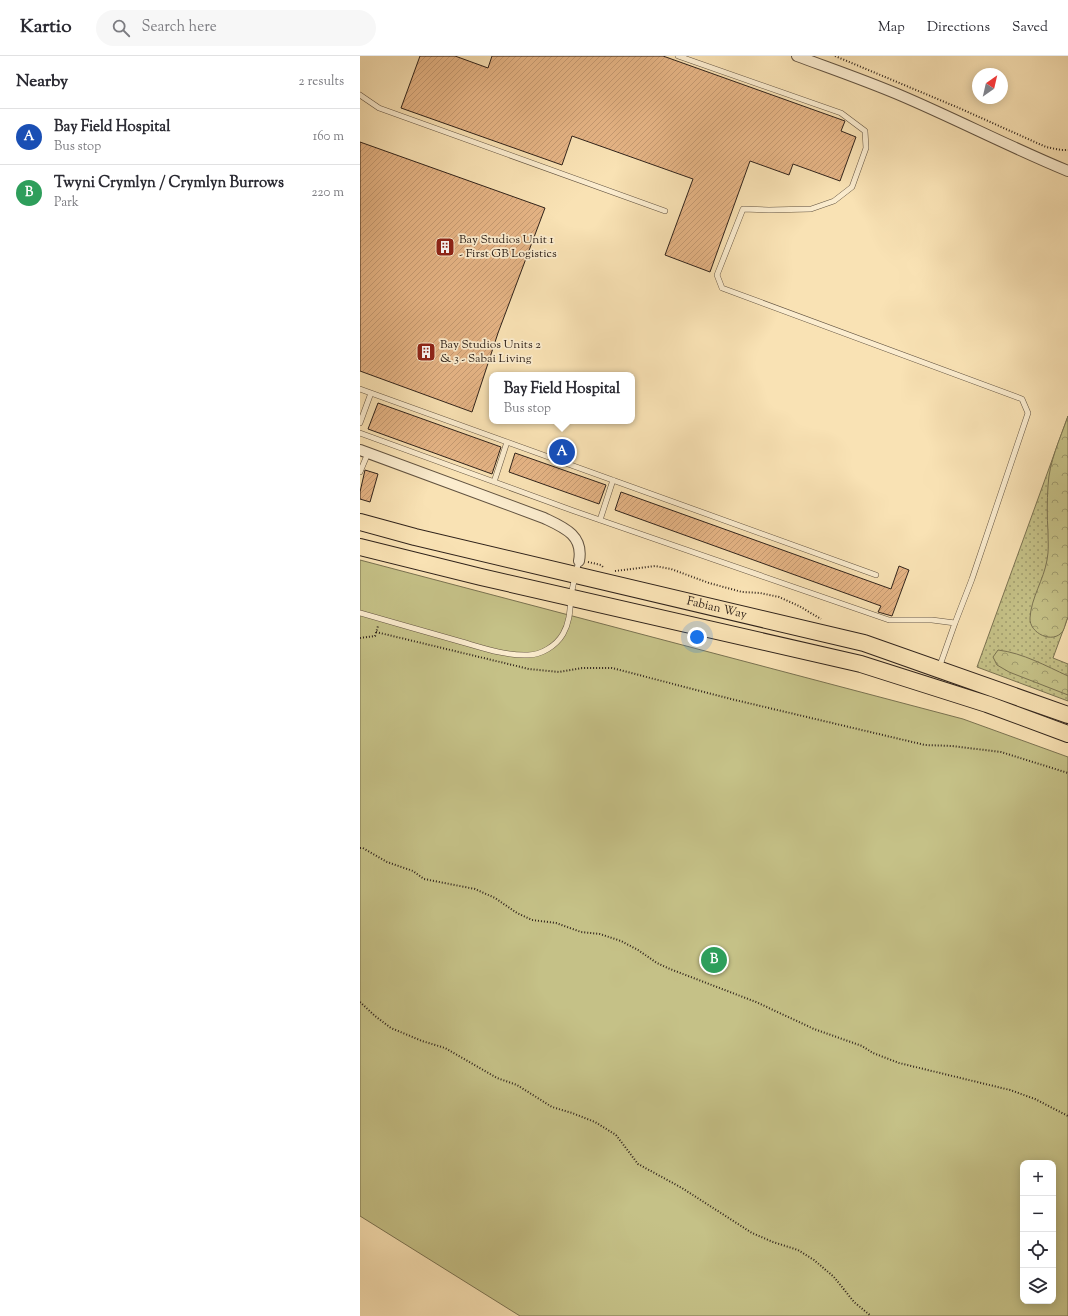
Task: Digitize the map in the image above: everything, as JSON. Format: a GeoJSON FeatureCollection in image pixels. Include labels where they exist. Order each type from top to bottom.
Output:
{"type":"FeatureCollection","features":[{"type":"Feature","properties":{"kind":"highway","name":"Fabian Way"},"geometry":{"type":"LineString","coordinates":[[360,522],[423,539],[577,568],[864,643],[1068,715]]}},
{"type":"Feature","properties":{"kind":"highway","name":"Fabian Way"},"geometry":{"type":"LineString","coordinates":[[360,546],[481,577],[861,664],[987,704],[1068,734]]}},
{"type":"Feature","properties":{"kind":"street"},"geometry":{"type":"LineString","coordinates":[[797,56],[902,96],[1023,152],[1068,171]]}},
{"type":"Feature","properties":{"kind":"street"},"geometry":{"type":"LineString","coordinates":[[364,451],[556,523],[570,532],[578,540],[580,554],[577,568]]}},
{"type":"Feature","properties":{"kind":"lane"},"geometry":{"type":"LineString","coordinates":[[678,56],[841,113],[865,131],[866,148],[852,187],[834,201],[811,209],[743,209],[717,275],[722,288],[1022,399],[1028,413],[972,579],[939,669]]}},
{"type":"Feature","properties":{"kind":"lane"},"geometry":{"type":"LineString","coordinates":[[360,95],[379,108],[665,211]]}},
{"type":"Feature","properties":{"kind":"lane"},"geometry":{"type":"LineString","coordinates":[[360,389],[876,575]]}},
{"type":"Feature","properties":{"kind":"lane"},"geometry":{"type":"LineString","coordinates":[[360,423],[371,393]]}},
{"type":"Feature","properties":{"kind":"lane"},"geometry":{"type":"LineString","coordinates":[[360,433],[600,520],[889,620],[932,620],[955,623]]}},
{"type":"Feature","properties":{"kind":"lane"},"geometry":{"type":"LineString","coordinates":[[494,482],[507,442]]}},
{"type":"Feature","properties":{"kind":"lane"},"geometry":{"type":"LineString","coordinates":[[360,472],[364,451]]}},
{"type":"Feature","properties":{"kind":"lane"},"geometry":{"type":"LineString","coordinates":[[600,520],[613,480]]}},
{"type":"Feature","properties":{"kind":"lane"},"geometry":{"type":"LineString","coordinates":[[360,613],[483,648],[514,654],[528,655],[540,653],[552,646],[563,635],[571,610],[571,597],[577,568]]}},
{"type":"Feature","properties":{"kind":"path"},"geometry":{"type":"LineString","coordinates":[[835,56],[959,108],[1046,147],[1068,150]]}},
{"type":"Feature","properties":{"kind":"path"},"geometry":{"type":"LineString","coordinates":[[360,638],[375,636],[380,619]]}},
{"type":"Feature","properties":{"kind":"path"},"geometry":{"type":"LineString","coordinates":[[376,632],[529,669],[559,672],[582,668],[612,668],[731,699],[925,745],[952,746],[1001,752],[1068,773]]}},
{"type":"Feature","properties":{"kind":"path"},"geometry":{"type":"LineString","coordinates":[[360,848],[387,862],[413,871],[424,879],[476,889],[495,898],[517,913],[532,920],[556,923],[581,932],[600,934],[621,941],[657,963],[670,969],[756,1002],[841,1040],[862,1046],[873,1054],[899,1063],[1010,1090],[1035,1099],[1068,1116]]}},
{"type":"Feature","properties":{"kind":"path"},"geometry":{"type":"LineString","coordinates":[[360,1002],[374,1016],[391,1028],[422,1041],[445,1048],[497,1078],[517,1085],[552,1107],[595,1122],[616,1135],[638,1164],[682,1188],[752,1233],[798,1250],[814,1260],[834,1277],[854,1302],[871,1316]]}},
{"type":"Feature","properties":{"kind":"green space"},"geometry":{"type":"Polygon","coordinates":[[[1068,416],[1068,617],[1053,658],[1068,664],[1068,701],[977,667],[1068,416]]]}},
{"type":"Feature","properties":{"kind":"green space"},"geometry":{"type":"Polygon","coordinates":[[[1068,416],[1068,617],[1063,631],[1059,635],[1048,637],[1037,632],[1033,628],[1030,618],[1033,603],[1048,556],[1047,497],[1050,468],[1068,416]]]}},
{"type":"Feature","properties":{"kind":"green space"},"geometry":{"type":"Polygon","coordinates":[[[360,560],[963,719],[1068,757],[1068,1316],[520,1316],[360,1216],[360,560]]]}},
{"type":"Feature","properties":{"kind":"green space"},"geometry":{"type":"Polygon","coordinates":[[[998,650],[1025,657],[1068,676],[1068,695],[1009,672],[997,665],[993,657],[998,650]]]}},
{"type":"Feature","properties":{"kind":"building"},"geometry":{"type":"Polygon","coordinates":[[[420,56],[455,56],[488,68],[492,56],[663,56],[845,121],[841,131],[856,137],[840,181],[793,164],[789,175],[750,161],[710,272],[665,255],[693,179],[572,136],[562,165],[401,108],[420,56]]]}},
{"type":"Feature","properties":{"kind":"building","name":"Bay Studios Unit 1 - First GB Logistics"},"geometry":{"type":"Polygon","coordinates":[[[360,142],[545,208],[498,333],[472,412],[360,371],[360,142]]]}},
{"type":"Feature","properties":{"kind":"building"},"geometry":{"type":"Polygon","coordinates":[[[378,403],[501,447],[492,474],[368,429],[378,403]]]}},
{"type":"Feature","properties":{"kind":"building"},"geometry":{"type":"Polygon","coordinates":[[[515,453],[606,485],[599,504],[509,472],[515,453]]]}},
{"type":"Feature","properties":{"kind":"building"},"geometry":{"type":"Polygon","coordinates":[[[365,470],[378,474],[370,502],[360,499],[365,470]]]}},
{"type":"Feature","properties":{"kind":"building"},"geometry":{"type":"Polygon","coordinates":[[[621,492],[891,589],[899,566],[909,570],[892,616],[878,612],[881,606],[615,510],[621,492]]]}},
{"type":"Feature","properties":{"kind":"place","name":"Bay Studios Unit 1 - First GB Logistics"},"geometry":{"type":"Point","coordinates":[445,247]}},
{"type":"Feature","properties":{"kind":"place","name":"Bay Studios Units 2 & 3 - Sabai Living"},"geometry":{"type":"Point","coordinates":[426,352]}},
{"type":"Feature","properties":{"kind":"place","name":"Bay Field Hospital"},"geometry":{"type":"Point","coordinates":[562,452]}},
{"type":"Feature","properties":{"kind":"place","name":"Twyni Crymlyn / Crymlyn Burrows"},"geometry":{"type":"Point","coordinates":[714,960]}}]}
